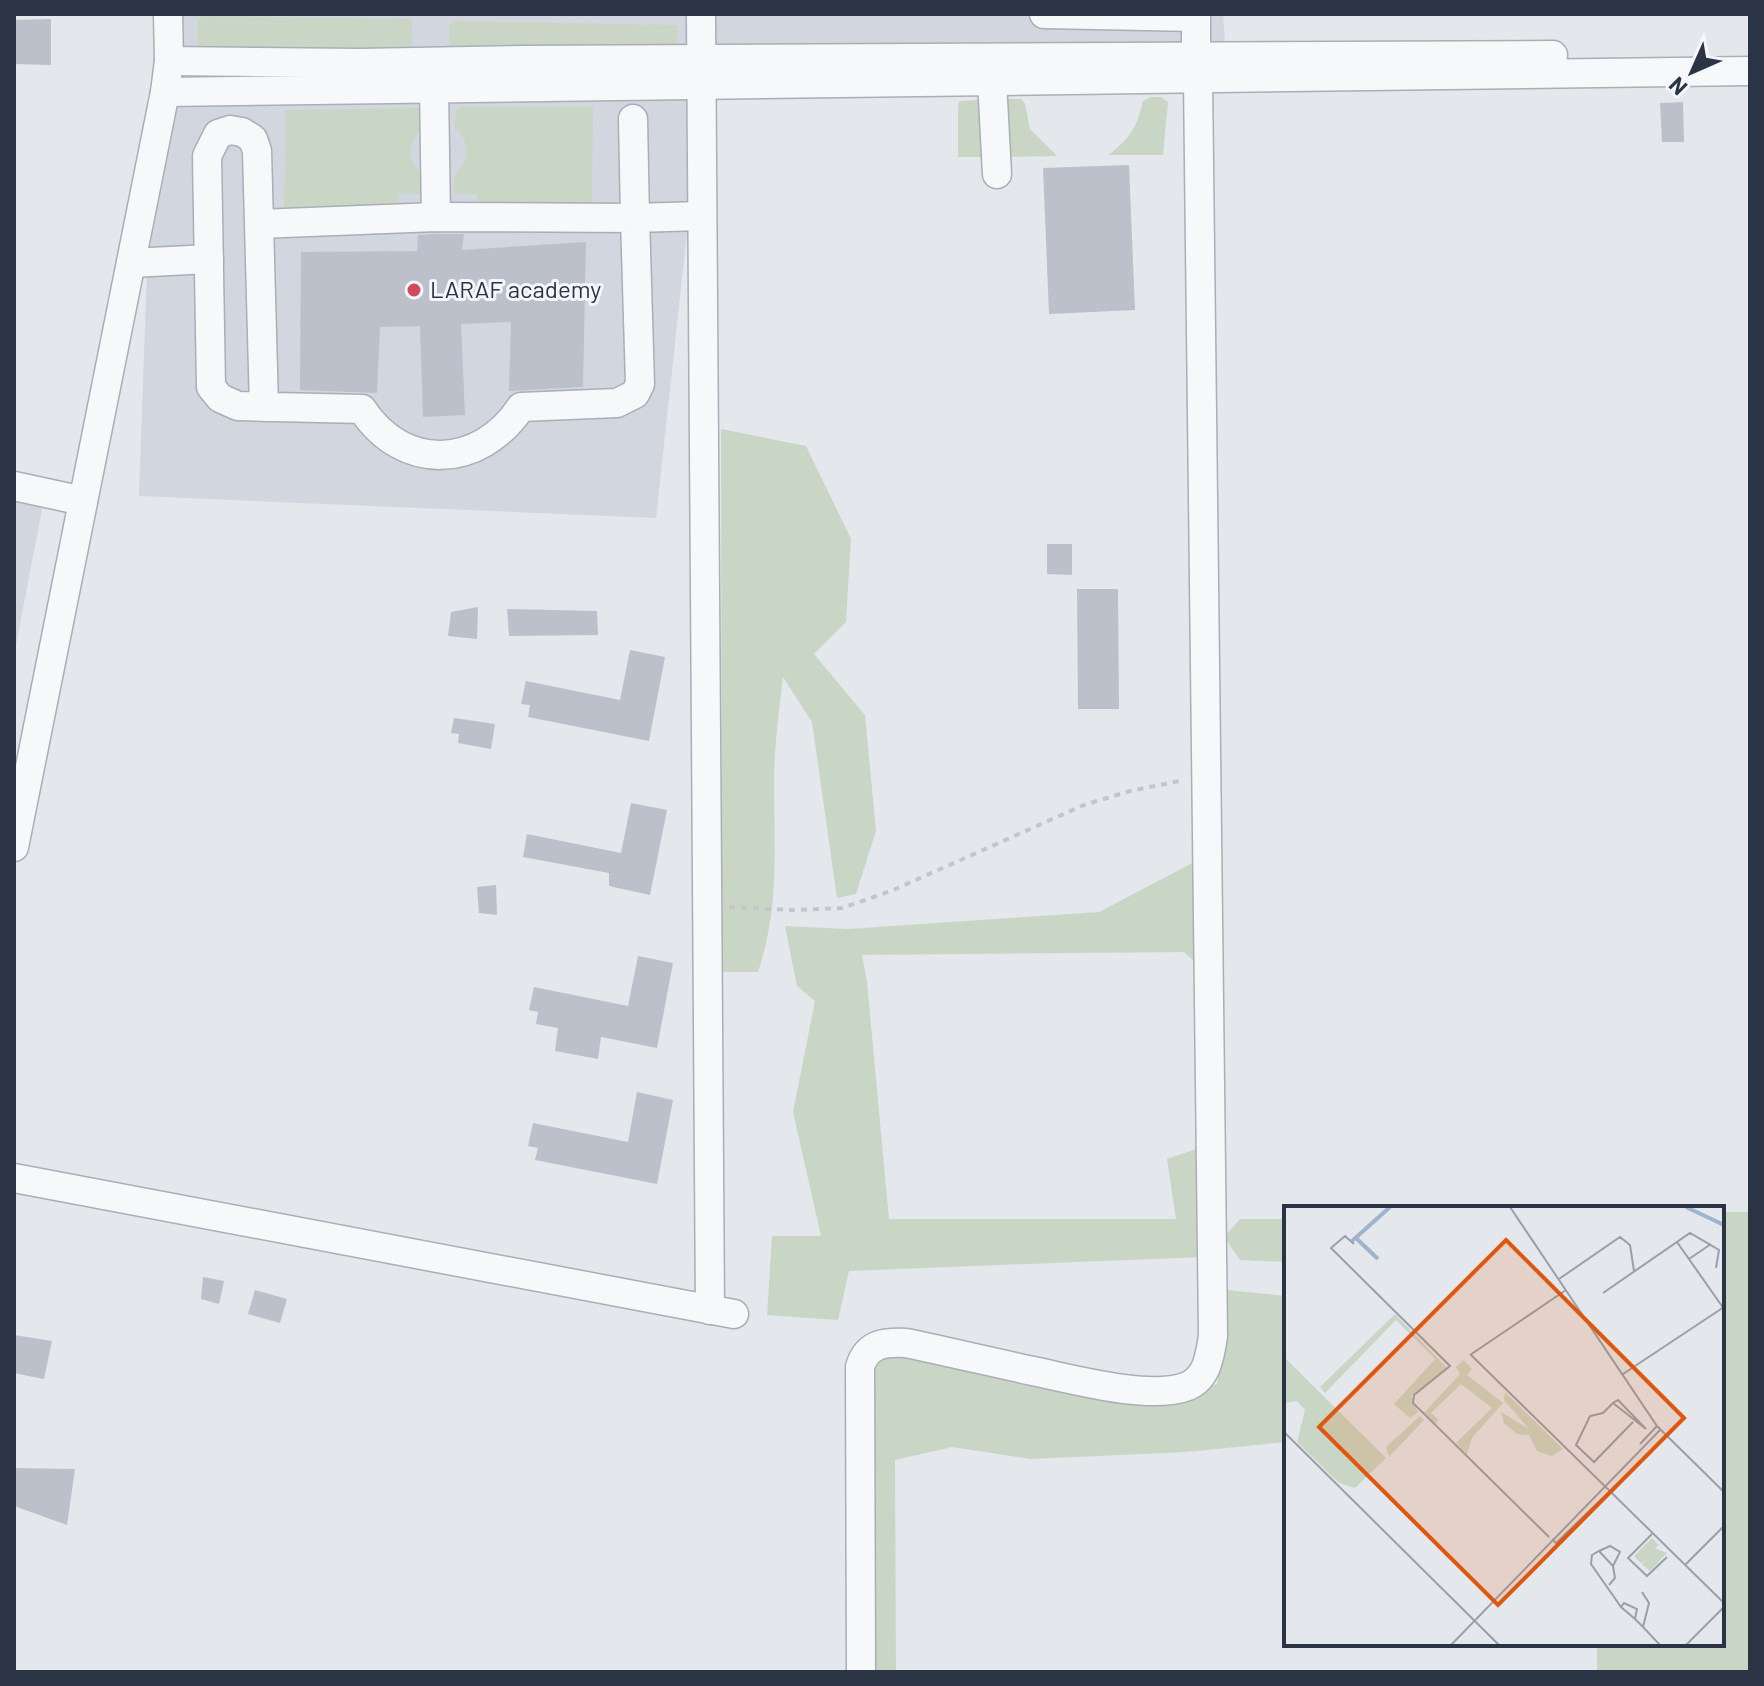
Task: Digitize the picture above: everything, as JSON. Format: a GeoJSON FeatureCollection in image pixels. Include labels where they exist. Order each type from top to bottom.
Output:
{"type":"FeatureCollection","features":[{"type":"Feature","properties":{"kind":"lane"},"geometry":{"type":"LineString","coordinates":[[14,847],[165,92],[169,61],[168,14]]}},
{"type":"Feature","properties":{"kind":"lane"},"geometry":{"type":"LineString","coordinates":[[14,1178],[722,1312],[707,905],[701,14]]}},
{"type":"Feature","properties":{"kind":"lane"},"geometry":{"type":"LineString","coordinates":[[861,1672],[860,1367],[862,1357],[872,1347],[884,1342],[906,1343],[1112,1388],[1153,1389],[1187,1387],[1202,1375],[1210,1358],[1213,1336],[1196,17],[1044,14]]}},
{"type":"Feature","properties":{"kind":"lane"},"geometry":{"type":"LineString","coordinates":[[169,61],[360,63],[992,81],[1197,68],[1750,55]]}},
{"type":"Feature","properties":{"kind":"lane"},"geometry":{"type":"LineString","coordinates":[[165,92],[434,88],[703,72],[1197,68],[1750,71]]}},
{"type":"Feature","properties":{"kind":"lane"},"geometry":{"type":"LineString","coordinates":[[992,81],[997,174]]}},
{"type":"Feature","properties":{"kind":"lane"},"geometry":{"type":"LineString","coordinates":[[434,88],[436,217]]}},
{"type":"Feature","properties":{"kind":"lane"},"geometry":{"type":"LineString","coordinates":[[264,407],[257,151],[253,139],[242,132],[230,130],[218,134],[207,156],[211,387],[227,404],[264,407],[362,409],[386,435],[403,447],[418,453],[437,455],[456,454],[491,439],[508,426],[521,407],[617,403],[635,394],[640,384],[633,119]]}},
{"type":"Feature","properties":{"kind":"lane"},"geometry":{"type":"LineString","coordinates":[[259,224],[436,217],[702,216]]}},
{"type":"Feature","properties":{"kind":"lane"},"geometry":{"type":"LineString","coordinates":[[131,263],[209,259]]}},
{"type":"Feature","properties":{"kind":"lane"},"geometry":{"type":"LineString","coordinates":[[14,486],[83,501]]}},
{"type":"Feature","properties":{"kind":"path"},"geometry":{"type":"LineString","coordinates":[[707,905],[793,910],[842,908],[891,891],[1084,805],[1178,780],[1206,780]]}},
{"type":"Feature","properties":{"kind":"shaded area","name":"LARAF academy"},"geometry":{"type":"Polygon","coordinates":[[[156,14],[1223,14],[1226,57],[703,85],[656,518],[139,496],[156,14]]]}},
{"type":"Feature","properties":{"kind":"shaded area"},"geometry":{"type":"Polygon","coordinates":[[[14,498],[43,504],[14,656],[14,498]]]}},
{"type":"Feature","properties":{"kind":"green space"},"geometry":{"type":"Polygon","coordinates":[[[203,16],[412,19],[411,54],[198,54],[198,19],[203,16]]]}},
{"type":"Feature","properties":{"kind":"green space"},"geometry":{"type":"Polygon","coordinates":[[[456,21],[677,25],[678,53],[457,55],[450,47],[449,25],[456,21]]]}},
{"type":"Feature","properties":{"kind":"green space"},"geometry":{"type":"Polygon","coordinates":[[[1161,97],[1168,102],[1163,155],[1109,155],[1132,132],[1143,101],[1161,97]]]}},
{"type":"Feature","properties":{"kind":"green space"},"geometry":{"type":"Polygon","coordinates":[[[1008,99],[1021,99],[1030,129],[1057,156],[1006,157],[1003,103],[1008,99]]]}},
{"type":"Feature","properties":{"kind":"green space"},"geometry":{"type":"Polygon","coordinates":[[[978,100],[982,104],[982,157],[958,157],[958,105],[960,101],[978,100]]]}},
{"type":"Feature","properties":{"kind":"green space"},"geometry":{"type":"Polygon","coordinates":[[[463,107],[593,107],[592,207],[479,209],[476,194],[454,194],[454,176],[464,164],[467,152],[464,139],[454,127],[456,110],[463,107]]]}},
{"type":"Feature","properties":{"kind":"green space"},"geometry":{"type":"Polygon","coordinates":[[[422,108],[426,128],[415,137],[411,155],[414,166],[424,176],[423,194],[399,194],[397,209],[284,211],[286,110],[422,108]]]}},
{"type":"Feature","properties":{"kind":"green space"},"geometry":{"type":"Polygon","coordinates":[[[721,429],[806,446],[851,539],[846,622],[814,654],[865,715],[876,831],[856,894],[837,898],[812,722],[783,677],[774,769],[773,900],[758,972],[722,972],[721,429]]]}},
{"type":"Feature","properties":{"kind":"green space"},"geometry":{"type":"Polygon","coordinates":[[[1198,860],[1196,963],[1184,952],[862,955],[889,1219],[1176,1219],[1167,1159],[1202,1147],[1203,1257],[849,1271],[838,1320],[767,1315],[772,1236],[821,1236],[793,1112],[815,1001],[797,986],[785,926],[848,929],[1099,912],[1198,860]]]}},
{"type":"Feature","properties":{"kind":"green space"},"geometry":{"type":"Polygon","coordinates":[[[1724,1212],[1750,1212],[1750,1672],[1597,1672],[1597,1646],[1724,1646],[1724,1212]]]}},
{"type":"Feature","properties":{"kind":"green space"},"geometry":{"type":"Polygon","coordinates":[[[1240,1219],[1284,1219],[1284,1262],[1240,1260],[1224,1237],[1240,1219]]]}},
{"type":"Feature","properties":{"kind":"green space"},"geometry":{"type":"Polygon","coordinates":[[[1227,1290],[1284,1296],[1284,1442],[1186,1452],[1031,1459],[952,1447],[895,1460],[896,1672],[872,1672],[869,1379],[883,1347],[1184,1398],[1217,1384],[1227,1290]]]}},
{"type":"Feature","properties":{"kind":"building"},"geometry":{"type":"Polygon","coordinates":[[[51,19],[51,65],[14,64],[14,20],[51,19]]]}},
{"type":"Feature","properties":{"kind":"building"},"geometry":{"type":"Polygon","coordinates":[[[1683,102],[1684,142],[1662,142],[1660,103],[1683,102]]]}},
{"type":"Feature","properties":{"kind":"building"},"geometry":{"type":"Polygon","coordinates":[[[1129,165],[1135,310],[1049,314],[1043,168],[1129,165]]]}},
{"type":"Feature","properties":{"kind":"building"},"geometry":{"type":"Polygon","coordinates":[[[464,234],[462,250],[586,242],[583,387],[509,391],[511,322],[461,324],[465,415],[423,417],[420,326],[380,327],[377,393],[300,390],[301,252],[417,251],[418,235],[464,234]]]}},
{"type":"Feature","properties":{"kind":"building"},"geometry":{"type":"Polygon","coordinates":[[[1047,544],[1072,544],[1072,575],[1047,574],[1047,544]]]}},
{"type":"Feature","properties":{"kind":"building"},"geometry":{"type":"Polygon","coordinates":[[[1077,589],[1118,589],[1119,709],[1078,709],[1077,589]]]}},
{"type":"Feature","properties":{"kind":"building"},"geometry":{"type":"Polygon","coordinates":[[[478,607],[477,639],[448,636],[451,612],[478,607]]]}},
{"type":"Feature","properties":{"kind":"building"},"geometry":{"type":"Polygon","coordinates":[[[507,609],[597,611],[598,635],[509,636],[507,609]]]}},
{"type":"Feature","properties":{"kind":"building"},"geometry":{"type":"Polygon","coordinates":[[[630,650],[665,657],[649,741],[528,717],[530,705],[521,704],[526,681],[620,700],[630,650]]]}},
{"type":"Feature","properties":{"kind":"building"},"geometry":{"type":"Polygon","coordinates":[[[454,718],[495,724],[491,749],[458,743],[459,734],[451,733],[454,718]]]}},
{"type":"Feature","properties":{"kind":"building"},"geometry":{"type":"Polygon","coordinates":[[[631,803],[667,810],[650,895],[609,886],[609,873],[523,857],[527,834],[621,853],[631,803]]]}},
{"type":"Feature","properties":{"kind":"building"},"geometry":{"type":"Polygon","coordinates":[[[496,885],[497,915],[479,913],[477,887],[496,885]]]}},
{"type":"Feature","properties":{"kind":"building"},"geometry":{"type":"Polygon","coordinates":[[[638,956],[673,963],[657,1048],[601,1037],[598,1059],[555,1051],[558,1028],[536,1024],[538,1012],[529,1010],[534,987],[628,1006],[638,956]]]}},
{"type":"Feature","properties":{"kind":"building"},"geometry":{"type":"Polygon","coordinates":[[[637,1092],[673,1100],[657,1184],[535,1160],[538,1148],[528,1146],[533,1123],[628,1142],[637,1092]]]}},
{"type":"Feature","properties":{"kind":"building"},"geometry":{"type":"Polygon","coordinates":[[[203,1277],[224,1281],[219,1304],[201,1299],[203,1277]]]}},
{"type":"Feature","properties":{"kind":"building"},"geometry":{"type":"Polygon","coordinates":[[[255,1290],[287,1299],[280,1323],[248,1314],[255,1290]]]}},
{"type":"Feature","properties":{"kind":"building"},"geometry":{"type":"Polygon","coordinates":[[[14,1335],[52,1341],[44,1379],[14,1373],[14,1335]]]}},
{"type":"Feature","properties":{"kind":"building"},"geometry":{"type":"Polygon","coordinates":[[[14,1468],[75,1469],[67,1525],[14,1506],[14,1468]]]}},
{"type":"Feature","properties":{"kind":"place","name":"LARAF academy"},"geometry":{"type":"Point","coordinates":[414,290]}}]}
